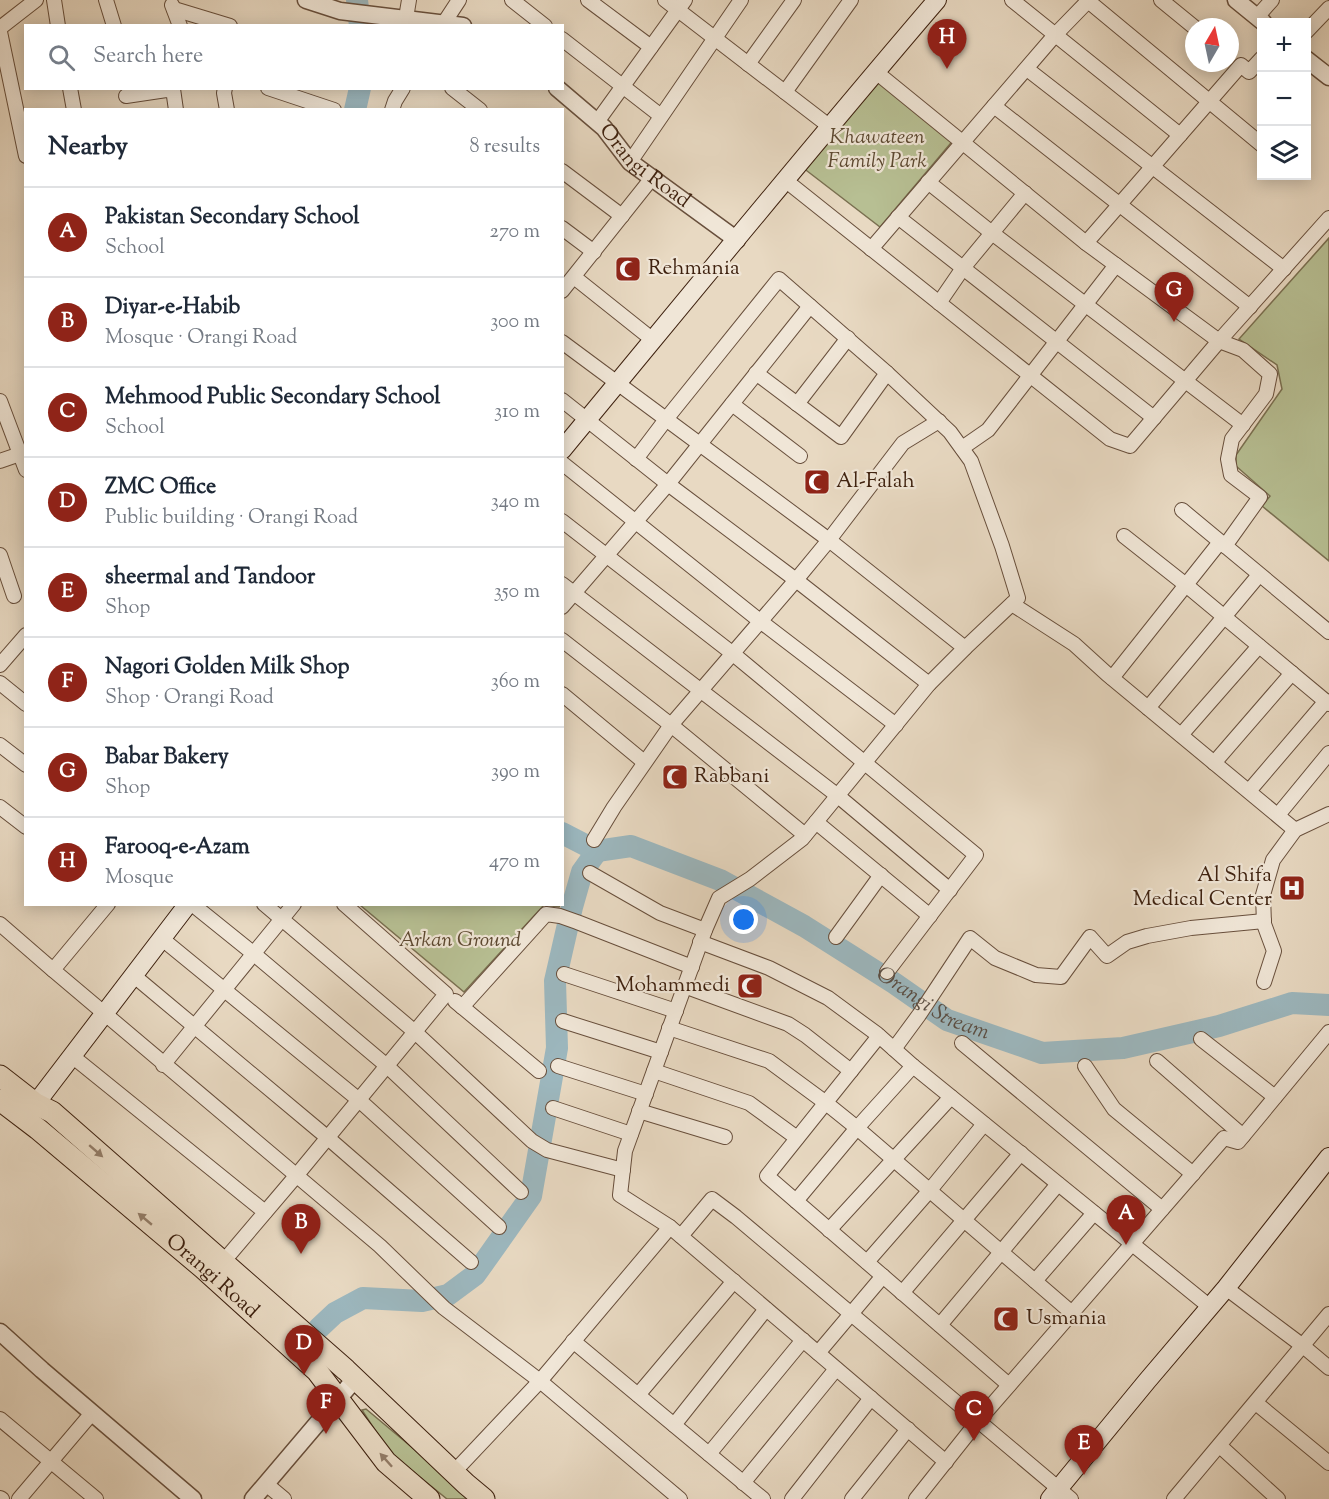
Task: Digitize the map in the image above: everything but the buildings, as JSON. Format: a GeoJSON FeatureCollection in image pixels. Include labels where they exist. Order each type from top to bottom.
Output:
{"type":"FeatureCollection","features":[{"type":"Feature","properties":{"kind":"main road"},"geometry":{"type":"LineString","coordinates":[[564,448],[829,126],[937,0]]}},
{"type":"Feature","properties":{"kind":"main road"},"geometry":{"type":"LineString","coordinates":[[0,1076],[37,1112],[72,1056],[104,1012],[188,906]]}},
{"type":"Feature","properties":{"kind":"main road","name":"Orangi Road"},"geometry":{"type":"LineString","coordinates":[[0,1100],[37,1112],[223,1262],[355,1378],[453,1473],[484,1499]]}},
{"type":"Feature","properties":{"kind":"main road","name":"Orangi Road"},"geometry":{"type":"LineString","coordinates":[[37,1112],[317,1371],[386,1462],[429,1499]]}},
{"type":"Feature","properties":{"kind":"main road"},"geometry":{"type":"LineString","coordinates":[[1060,1496],[1147,1380],[1226,1288],[1329,1157]]}},
{"type":"Feature","properties":{"kind":"street"},"geometry":{"type":"LineString","coordinates":[[24,146],[0,30],[36,0]]}},
{"type":"Feature","properties":{"kind":"street"},"geometry":{"type":"LineString","coordinates":[[54,0],[58,24]]}},
{"type":"Feature","properties":{"kind":"street"},"geometry":{"type":"LineString","coordinates":[[106,0],[113,24]]}},
{"type":"Feature","properties":{"kind":"street"},"geometry":{"type":"LineString","coordinates":[[306,0],[340,11],[442,24],[459,0]]}},
{"type":"Feature","properties":{"kind":"street"},"geometry":{"type":"LineString","coordinates":[[406,18],[409,0]]}},
{"type":"Feature","properties":{"kind":"street"},"geometry":{"type":"LineString","coordinates":[[512,0],[542,24]]}},
{"type":"Feature","properties":{"kind":"street"},"geometry":{"type":"LineString","coordinates":[[588,0],[651,47]]}},
{"type":"Feature","properties":{"kind":"street"},"geometry":{"type":"LineString","coordinates":[[665,0],[681,5],[715,38],[829,126]]}},
{"type":"Feature","properties":{"kind":"street"},"geometry":{"type":"LineString","coordinates":[[630,162],[741,0]]}},
{"type":"Feature","properties":{"kind":"street"},"geometry":{"type":"LineString","coordinates":[[748,64],[794,0]]}},
{"type":"Feature","properties":{"kind":"street"},"geometry":{"type":"LineString","coordinates":[[785,92],[851,0]]}},
{"type":"Feature","properties":{"kind":"street"},"geometry":{"type":"LineString","coordinates":[[1012,0],[1180,135]]}},
{"type":"Feature","properties":{"kind":"street"},"geometry":{"type":"LineString","coordinates":[[871,249],[1055,35],[1088,0],[1257,141]]}},
{"type":"Feature","properties":{"kind":"street"},"geometry":{"type":"LineString","coordinates":[[1161,0],[1185,20]]}},
{"type":"Feature","properties":{"kind":"street"},"geometry":{"type":"LineString","coordinates":[[1236,0],[1258,18]]}},
{"type":"Feature","properties":{"kind":"street"},"geometry":{"type":"LineString","coordinates":[[1261,18],[1272,0]]}},
{"type":"Feature","properties":{"kind":"street"},"geometry":{"type":"LineString","coordinates":[[172,4],[179,24]]}},
{"type":"Feature","properties":{"kind":"street"},"geometry":{"type":"LineString","coordinates":[[172,4],[225,24]]}},
{"type":"Feature","properties":{"kind":"street"},"geometry":{"type":"LineString","coordinates":[[597,122],[681,5]]}},
{"type":"Feature","properties":{"kind":"street"},"geometry":{"type":"LineString","coordinates":[[1311,27],[1329,8]]}},
{"type":"Feature","properties":{"kind":"street"},"geometry":{"type":"LineString","coordinates":[[564,41],[661,116]]}},
{"type":"Feature","properties":{"kind":"street"},"geometry":{"type":"LineString","coordinates":[[1311,62],[1328,74]]}},
{"type":"Feature","properties":{"kind":"street"},"geometry":{"type":"LineString","coordinates":[[1086,243],[1241,65],[1249,72],[1257,63]]}},
{"type":"Feature","properties":{"kind":"street"},"geometry":{"type":"LineString","coordinates":[[1027,69],[1284,269]]}},
{"type":"Feature","properties":{"kind":"street"},"geometry":{"type":"LineString","coordinates":[[876,72],[1086,243],[1219,341],[1243,350],[1270,374],[1266,394],[1232,439],[1228,459],[1231,476],[1260,497],[1112,678]]}},
{"type":"Feature","properties":{"kind":"street"},"geometry":{"type":"LineString","coordinates":[[70,90],[74,108]]}},
{"type":"Feature","properties":{"kind":"street"},"geometry":{"type":"LineString","coordinates":[[126,98],[167,90]]}},
{"type":"Feature","properties":{"kind":"street"},"geometry":{"type":"LineString","coordinates":[[172,90],[176,108]]}},
{"type":"Feature","properties":{"kind":"street"},"geometry":{"type":"LineString","coordinates":[[225,90],[227,108]]}},
{"type":"Feature","properties":{"kind":"street"},"geometry":{"type":"LineString","coordinates":[[274,90],[328,108]]}},
{"type":"Feature","properties":{"kind":"street"},"geometry":{"type":"LineString","coordinates":[[398,107],[402,90]]}},
{"type":"Feature","properties":{"kind":"street"},"geometry":{"type":"LineString","coordinates":[[455,90],[477,108]]}},
{"type":"Feature","properties":{"kind":"street","name":"Orangi Road"},"geometry":{"type":"LineString","coordinates":[[559,90],[604,128],[630,162],[737,240]]}},
{"type":"Feature","properties":{"kind":"street"},"geometry":{"type":"LineString","coordinates":[[994,106],[1250,307]]}},
{"type":"Feature","properties":{"kind":"street"},"geometry":{"type":"LineString","coordinates":[[564,172],[622,216]]}},
{"type":"Feature","properties":{"kind":"street"},"geometry":{"type":"LineString","coordinates":[[652,178],[566,286],[653,340]]}},
{"type":"Feature","properties":{"kind":"street"},"geometry":{"type":"LineString","coordinates":[[785,180],[1110,439],[1130,446],[1219,341],[1329,218]]}},
{"type":"Feature","properties":{"kind":"street"},"geometry":{"type":"LineString","coordinates":[[928,182],[1243,425]]}},
{"type":"Feature","properties":{"kind":"street"},"geometry":{"type":"LineString","coordinates":[[939,303],[963,268],[1025,193]]}},
{"type":"Feature","properties":{"kind":"street"},"geometry":{"type":"LineString","coordinates":[[898,217],[1154,418]]}},
{"type":"Feature","properties":{"kind":"street"},"geometry":{"type":"LineString","coordinates":[[564,230],[594,252]]}},
{"type":"Feature","properties":{"kind":"street"},"geometry":{"type":"LineString","coordinates":[[962,448],[988,430],[1116,265]]}},
{"type":"Feature","properties":{"kind":"street"},"geometry":{"type":"LineString","coordinates":[[636,459],[779,279],[848,338],[950,432],[970,461],[1002,546],[1018,598],[929,684],[805,835],[750,879],[719,898],[702,936],[625,1151],[620,1195],[681,1236],[946,1462]]}},
{"type":"Feature","properties":{"kind":"street"},"geometry":{"type":"LineString","coordinates":[[564,605],[668,484],[810,306]]}},
{"type":"Feature","properties":{"kind":"street"},"geometry":{"type":"LineString","coordinates":[[797,404],[848,338]]}},
{"type":"Feature","properties":{"kind":"street"},"geometry":{"type":"LineString","coordinates":[[564,343],[829,540],[965,648]]}},
{"type":"Feature","properties":{"kind":"street"},"geometry":{"type":"LineString","coordinates":[[756,373],[841,437],[887,373]]}},
{"type":"Feature","properties":{"kind":"street"},"geometry":{"type":"LineString","coordinates":[[0,401],[23,453],[0,461]]}},
{"type":"Feature","properties":{"kind":"street"},"geometry":{"type":"LineString","coordinates":[[564,402],[929,684]]}},
{"type":"Feature","properties":{"kind":"street"},"geometry":{"type":"LineString","coordinates":[[732,404],[800,456]]}},
{"type":"Feature","properties":{"kind":"street"},"geometry":{"type":"LineString","coordinates":[[594,840],[670,725],[796,580],[903,443],[939,421]]}},
{"type":"Feature","properties":{"kind":"street"},"geometry":{"type":"LineString","coordinates":[[564,465],[760,621],[896,725]]}},
{"type":"Feature","properties":{"kind":"street"},"geometry":{"type":"LineString","coordinates":[[1182,510],[1329,632]]}},
{"type":"Feature","properties":{"kind":"street"},"geometry":{"type":"LineString","coordinates":[[564,523],[732,653],[976,855],[887,972]]}},
{"type":"Feature","properties":{"kind":"street"},"geometry":{"type":"LineString","coordinates":[[1124,536],[1327,702],[1249,792]]}},
{"type":"Feature","properties":{"kind":"street"},"geometry":{"type":"LineString","coordinates":[[0,555],[14,596]]}},
{"type":"Feature","properties":{"kind":"street"},"geometry":{"type":"LineString","coordinates":[[1148,708],[1259,575]]}},
{"type":"Feature","properties":{"kind":"street"},"geometry":{"type":"LineString","coordinates":[[564,586],[837,796],[950,890]]}},
{"type":"Feature","properties":{"kind":"street"},"geometry":{"type":"LineString","coordinates":[[1012,604],[1074,644],[1295,830]]}},
{"type":"Feature","properties":{"kind":"street"},"geometry":{"type":"LineString","coordinates":[[0,665],[24,640]]}},
{"type":"Feature","properties":{"kind":"street"},"geometry":{"type":"LineString","coordinates":[[564,642],[805,835]]}},
{"type":"Feature","properties":{"kind":"street"},"geometry":{"type":"LineString","coordinates":[[1181,735],[1259,646]]}},
{"type":"Feature","properties":{"kind":"street"},"geometry":{"type":"LineString","coordinates":[[1214,763],[1292,673]]}},
{"type":"Feature","properties":{"kind":"street"},"geometry":{"type":"LineString","coordinates":[[0,683],[24,702]]}},
{"type":"Feature","properties":{"kind":"street"},"geometry":{"type":"LineString","coordinates":[[564,696],[644,762]]}},
{"type":"Feature","properties":{"kind":"street"},"geometry":{"type":"LineString","coordinates":[[0,744],[24,763]]}},
{"type":"Feature","properties":{"kind":"street"},"geometry":{"type":"LineString","coordinates":[[1278,815],[1329,753]]}},
{"type":"Feature","properties":{"kind":"street"},"geometry":{"type":"LineString","coordinates":[[0,807],[24,825]]}},
{"type":"Feature","properties":{"kind":"street"},"geometry":{"type":"LineString","coordinates":[[1264,982],[1274,951],[1264,921],[1263,896],[1273,860],[1295,830],[1329,814]]}},
{"type":"Feature","properties":{"kind":"street"},"geometry":{"type":"LineString","coordinates":[[816,822],[930,916]]}},
{"type":"Feature","properties":{"kind":"street"},"geometry":{"type":"LineString","coordinates":[[590,873],[702,936],[828,998],[879,1036],[1210,1307]]}},
{"type":"Feature","properties":{"kind":"street"},"geometry":{"type":"LineString","coordinates":[[836,937],[881,875]]}},
{"type":"Feature","properties":{"kind":"street"},"geometry":{"type":"LineString","coordinates":[[53,970],[106,906]]}},
{"type":"Feature","properties":{"kind":"street"},"geometry":{"type":"LineString","coordinates":[[193,906],[254,954],[387,1066],[521,1192]]}},
{"type":"Feature","properties":{"kind":"street"},"geometry":{"type":"LineString","coordinates":[[266,906],[415,1032],[532,1141],[547,1150],[623,1170]]}},
{"type":"Feature","properties":{"kind":"street"},"geometry":{"type":"LineString","coordinates":[[163,1065],[292,906]]}},
{"type":"Feature","properties":{"kind":"street"},"geometry":{"type":"LineString","coordinates":[[346,906],[446,994],[539,1071]]}},
{"type":"Feature","properties":{"kind":"street"},"geometry":{"type":"LineString","coordinates":[[462,1007],[546,914],[577,922],[692,967]]}},
{"type":"Feature","properties":{"kind":"street"},"geometry":{"type":"LineString","coordinates":[[894,1049],[920,1015],[970,938],[996,958],[1036,975],[1060,977],[1090,937],[1107,956],[1126,942],[1147,936],[1191,928],[1264,921]]}},
{"type":"Feature","properties":{"kind":"street"},"geometry":{"type":"LineString","coordinates":[[0,924],[163,1065],[380,1246],[444,1308],[540,1381],[680,1499]]}},
{"type":"Feature","properties":{"kind":"street"},"geometry":{"type":"LineString","coordinates":[[161,938],[358,1101],[499,1227]]}},
{"type":"Feature","properties":{"kind":"street"},"geometry":{"type":"LineString","coordinates":[[564,974],[676,1011]]}},
{"type":"Feature","properties":{"kind":"street"},"geometry":{"type":"LineString","coordinates":[[133,975],[328,1138],[471,1262]]}},
{"type":"Feature","properties":{"kind":"street"},"geometry":{"type":"LineString","coordinates":[[684,986],[788,1024],[851,1071]]}},
{"type":"Feature","properties":{"kind":"street"},"geometry":{"type":"LineString","coordinates":[[223,1262],[446,994]]}},
{"type":"Feature","properties":{"kind":"street"},"geometry":{"type":"LineString","coordinates":[[563,1022],[661,1052]]}},
{"type":"Feature","properties":{"kind":"street"},"geometry":{"type":"LineString","coordinates":[[669,1028],[769,1061],[857,1128],[1072,1313]]}},
{"type":"Feature","properties":{"kind":"street"},"geometry":{"type":"LineString","coordinates":[[916,1499],[978,1421],[1224,1138],[1238,1143],[1329,1032]]}},
{"type":"Feature","properties":{"kind":"street"},"geometry":{"type":"LineString","coordinates":[[879,1036],[767,1176],[1009,1385]]}},
{"type":"Feature","properties":{"kind":"street"},"geometry":{"type":"LineString","coordinates":[[1200,1039],[1275,1097]]}},
{"type":"Feature","properties":{"kind":"street"},"geometry":{"type":"LineString","coordinates":[[962,1043],[1162,1209]]}},
{"type":"Feature","properties":{"kind":"street"},"geometry":{"type":"LineString","coordinates":[[72,1056],[266,1212]]}},
{"type":"Feature","properties":{"kind":"street"},"geometry":{"type":"LineString","coordinates":[[1156,1061],[1243,1136]]}},
{"type":"Feature","properties":{"kind":"street"},"geometry":{"type":"LineString","coordinates":[[558,1066],[646,1094]]}},
{"type":"Feature","properties":{"kind":"street"},"geometry":{"type":"LineString","coordinates":[[796,1201],[857,1128],[914,1066]]}},
{"type":"Feature","properties":{"kind":"street"},"geometry":{"type":"LineString","coordinates":[[1085,1066],[1114,1109],[1193,1174]]}},
{"type":"Feature","properties":{"kind":"street"},"geometry":{"type":"LineString","coordinates":[[654,1071],[749,1102],[797,1138]]}},
{"type":"Feature","properties":{"kind":"street"},"geometry":{"type":"LineString","coordinates":[[830,1230],[951,1097]]}},
{"type":"Feature","properties":{"kind":"street"},"geometry":{"type":"LineString","coordinates":[[552,1108],[631,1134]]}},
{"type":"Feature","properties":{"kind":"street"},"geometry":{"type":"LineString","coordinates":[[639,1111],[725,1137]]}},
{"type":"Feature","properties":{"kind":"street"},"geometry":{"type":"LineString","coordinates":[[867,1262],[984,1124]]}},
{"type":"Feature","properties":{"kind":"street"},"geometry":{"type":"LineString","coordinates":[[902,1293],[1021,1154]]}},
{"type":"Feature","properties":{"kind":"street"},"geometry":{"type":"LineString","coordinates":[[940,1325],[1058,1184]]}},
{"type":"Feature","properties":{"kind":"street"},"geometry":{"type":"LineString","coordinates":[[681,1236],[712,1199],[978,1421],[1060,1496]]}},
{"type":"Feature","properties":{"kind":"street"},"geometry":{"type":"LineString","coordinates":[[1035,1281],[1094,1213]]}},
{"type":"Feature","properties":{"kind":"street"},"geometry":{"type":"LineString","coordinates":[[453,1473],[540,1381],[670,1227]]}},
{"type":"Feature","properties":{"kind":"street"},"geometry":{"type":"LineString","coordinates":[[818,1353],[883,1276]]}},
{"type":"Feature","properties":{"kind":"street"},"geometry":{"type":"LineString","coordinates":[[638,1395],[734,1281]]}},
{"type":"Feature","properties":{"kind":"street"},"geometry":{"type":"LineString","coordinates":[[1226,1288],[1329,1368]]}},
{"type":"Feature","properties":{"kind":"street"},"geometry":{"type":"LineString","coordinates":[[674,1425],[766,1309]]}},
{"type":"Feature","properties":{"kind":"street"},"geometry":{"type":"LineString","coordinates":[[1174,1499],[1329,1314]]}},
{"type":"Feature","properties":{"kind":"street"},"geometry":{"type":"LineString","coordinates":[[0,1332],[192,1499]]}},
{"type":"Feature","properties":{"kind":"street"},"geometry":{"type":"LineString","coordinates":[[709,1454],[803,1340]]}},
{"type":"Feature","properties":{"kind":"street"},"geometry":{"type":"LineString","coordinates":[[573,1341],[763,1499]]}},
{"type":"Feature","properties":{"kind":"street"},"geometry":{"type":"LineString","coordinates":[[743,1483],[836,1369]]}},
{"type":"Feature","properties":{"kind":"street"},"geometry":{"type":"LineString","coordinates":[[253,1499],[355,1378]]}},
{"type":"Feature","properties":{"kind":"street"},"geometry":{"type":"LineString","coordinates":[[792,1499],[871,1398]]}},
{"type":"Feature","properties":{"kind":"street"},"geometry":{"type":"LineString","coordinates":[[1256,1403],[1329,1463]]}},
{"type":"Feature","properties":{"kind":"street"},"geometry":{"type":"LineString","coordinates":[[18,1499],[92,1413]]}},
{"type":"Feature","properties":{"kind":"street"},"geometry":{"type":"LineString","coordinates":[[0,1419],[96,1499]]}},
{"type":"Feature","properties":{"kind":"street"},"geometry":{"type":"LineString","coordinates":[[852,1499],[908,1429]]}},
{"type":"Feature","properties":{"kind":"street"},"geometry":{"type":"LineString","coordinates":[[1220,1446],[1278,1499]]}},
{"type":"Feature","properties":{"kind":"street"},"geometry":{"type":"LineString","coordinates":[[266,1484],[284,1499]]}},
{"type":"Feature","properties":{"kind":"green space","name":"Khawateen Family Park"},"geometry":{"type":"Polygon","coordinates":[[[876,72],[956,137],[880,227],[798,164],[876,72]]]}},
{"type":"Feature","properties":{"kind":"green space"},"geometry":{"type":"Polygon","coordinates":[[[1329,238],[1329,561],[1262,506],[1270,496],[1236,466],[1236,455],[1282,389],[1277,365],[1239,339],[1329,238]]]}},
{"type":"Feature","properties":{"kind":"green space","name":"Arkan Ground"},"geometry":{"type":"Polygon","coordinates":[[[361,906],[543,906],[464,992],[361,906]]]}},
{"type":"Feature","properties":{"kind":"green space"},"geometry":{"type":"Polygon","coordinates":[[[366,1409],[474,1499],[447,1499],[389,1452],[362,1410],[366,1409]]]}},
{"type":"Feature","properties":{"kind":"waterway","name":"Orangi Stream"},"geometry":{"type":"LineString","coordinates":[[357,0],[360,24]]}},
{"type":"Feature","properties":{"kind":"waterway","name":"Orangi Stream"},"geometry":{"type":"LineString","coordinates":[[355,108],[360,90]]}},
{"type":"Feature","properties":{"kind":"waterway","name":"Orangi Stream"},"geometry":{"type":"LineString","coordinates":[[564,834],[597,851],[631,846],[720,880],[804,926],[894,983],[947,1020],[1042,1053],[1123,1048],[1219,1026],[1292,1003],[1329,1005]]}},
{"type":"Feature","properties":{"kind":"waterway"},"geometry":{"type":"LineString","coordinates":[[319,1328],[335,1313],[363,1298],[422,1301],[448,1295],[475,1275],[531,1196],[557,1048],[555,981],[582,872],[597,851]]}},
{"type":"Feature","properties":{"kind":"place","name":"Farooq-e-Azam"},"geometry":{"type":"Point","coordinates":[947,69]}},
{"type":"Feature","properties":{"kind":"place","name":"Rehmania"},"geometry":{"type":"Point","coordinates":[628,269]}},
{"type":"Feature","properties":{"kind":"place","name":"Babar Bakery"},"geometry":{"type":"Point","coordinates":[1174,322]}},
{"type":"Feature","properties":{"kind":"place","name":"Al-Falah"},"geometry":{"type":"Point","coordinates":[817,482]}},
{"type":"Feature","properties":{"kind":"place","name":"Rabbani"},"geometry":{"type":"Point","coordinates":[675,777]}},
{"type":"Feature","properties":{"kind":"place","name":"Al Shifa Medical Center"},"geometry":{"type":"Point","coordinates":[1292,888]}},
{"type":"Feature","properties":{"kind":"place","name":"Mohammedi"},"geometry":{"type":"Point","coordinates":[750,986]}},
{"type":"Feature","properties":{"kind":"place","name":"Pakistan Secondary School"},"geometry":{"type":"Point","coordinates":[1126,1245]}},
{"type":"Feature","properties":{"kind":"place","name":"Diyar-e-Habib"},"geometry":{"type":"Point","coordinates":[301,1254]}},
{"type":"Feature","properties":{"kind":"place","name":"Usmania"},"geometry":{"type":"Point","coordinates":[1006,1319]}},
{"type":"Feature","properties":{"kind":"place","name":"ZMC Office"},"geometry":{"type":"Point","coordinates":[304,1375]}},
{"type":"Feature","properties":{"kind":"place","name":"Nagori Golden Milk Shop"},"geometry":{"type":"Point","coordinates":[326,1434]}},
{"type":"Feature","properties":{"kind":"place","name":"Mehmood Public Secondary School"},"geometry":{"type":"Point","coordinates":[974,1441]}},
{"type":"Feature","properties":{"kind":"place","name":"sheermal and Tandoor"},"geometry":{"type":"Point","coordinates":[1084,1475]}}]}
